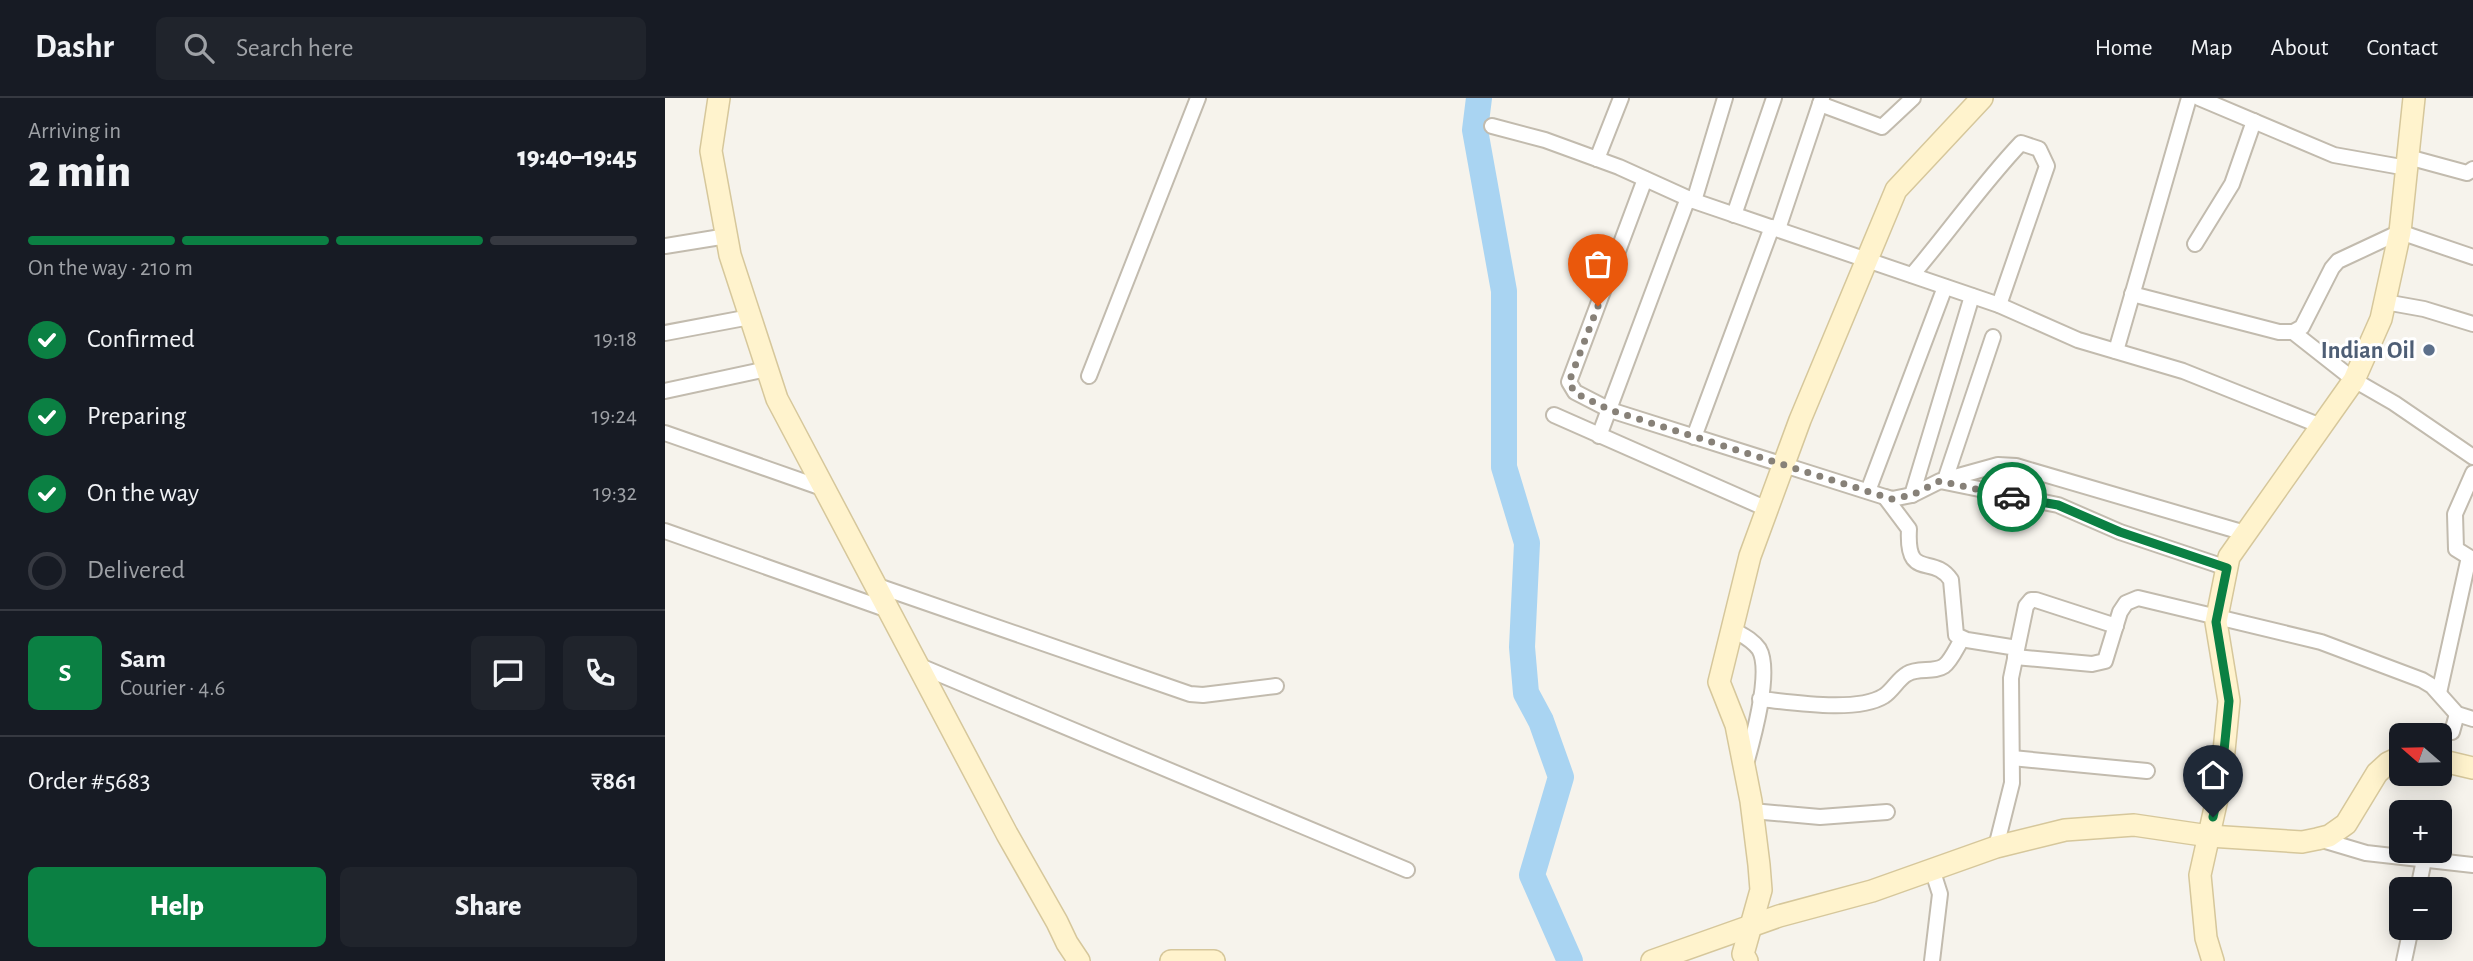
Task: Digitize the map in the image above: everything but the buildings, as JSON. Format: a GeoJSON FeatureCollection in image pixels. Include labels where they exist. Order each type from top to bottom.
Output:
{"type":"FeatureCollection","features":[{"type":"Feature","properties":{"kind":"street"},"geometry":{"type":"LineString","coordinates":[[719,98],[711,151],[730,255],[776,399],[920,666],[1065,952],[1079,961]]}},
{"type":"Feature","properties":{"kind":"street"},"geometry":{"type":"LineString","coordinates":[[1090,376],[1198,98]]}},
{"type":"Feature","properties":{"kind":"street"},"geometry":{"type":"LineString","coordinates":[[1597,159],[1621,98]]}},
{"type":"Feature","properties":{"kind":"street"},"geometry":{"type":"LineString","coordinates":[[1599,436],[1691,200],[1725,98]]}},
{"type":"Feature","properties":{"kind":"street"},"geometry":{"type":"LineString","coordinates":[[1734,215],[1773,98]]}},
{"type":"Feature","properties":{"kind":"street"},"geometry":{"type":"LineString","coordinates":[[1694,437],[1821,101],[1882,127],[1913,98]]}},
{"type":"Feature","properties":{"kind":"street"},"geometry":{"type":"LineString","coordinates":[[1747,961],[1743,954],[1761,891],[1745,769],[1736,725],[1719,682],[1750,556],[1800,419],[1896,190],[1982,98]]}},
{"type":"Feature","properties":{"kind":"street"},"geometry":{"type":"LineString","coordinates":[[2116,351],[2189,98]]}},
{"type":"Feature","properties":{"kind":"street"},"geometry":{"type":"LineString","coordinates":[[2199,98],[2334,155],[2467,173],[2473,169]]}},
{"type":"Feature","properties":{"kind":"street"},"geometry":{"type":"LineString","coordinates":[[2213,961],[2206,938],[2200,875],[2221,781],[2229,701],[2216,622],[2229,557],[2354,380],[2381,319],[2400,232],[2414,98]]}},
{"type":"Feature","properties":{"kind":"street"},"geometry":{"type":"LineString","coordinates":[[2195,244],[2232,184],[2254,121]]}},
{"type":"Feature","properties":{"kind":"street"},"geometry":{"type":"LineString","coordinates":[[1492,127],[1545,140],[1597,159],[1691,200],[1999,305],[2078,340],[2183,371],[2321,426]]}},
{"type":"Feature","properties":{"kind":"street"},"geometry":{"type":"LineString","coordinates":[[1912,275],[1950,231],[1994,171],[2021,143],[2039,149],[2047,166],[1999,305]]}},
{"type":"Feature","properties":{"kind":"street"},"geometry":{"type":"LineString","coordinates":[[1645,179],[1569,382],[1575,393],[1610,410],[1892,499],[1912,495],[1942,481],[1998,466],[2016,466],[2245,533]]}},
{"type":"Feature","properties":{"kind":"street"},"geometry":{"type":"LineString","coordinates":[[2132,294],[2279,332],[2293,332],[2302,327],[2338,261],[2400,232],[2473,257]]}},
{"type":"Feature","properties":{"kind":"street"},"geometry":{"type":"LineString","coordinates":[[665,246],[727,236]]}},
{"type":"Feature","properties":{"kind":"street"},"geometry":{"type":"LineString","coordinates":[[1868,491],[1945,287]]}},
{"type":"Feature","properties":{"kind":"street"},"geometry":{"type":"LineString","coordinates":[[1912,495],[1972,296]]}},
{"type":"Feature","properties":{"kind":"street"},"geometry":{"type":"LineString","coordinates":[[2385,302],[2424,309],[2473,324]]}},
{"type":"Feature","properties":{"kind":"street"},"geometry":{"type":"LineString","coordinates":[[665,333],[750,317]]}},
{"type":"Feature","properties":{"kind":"street"},"geometry":{"type":"LineString","coordinates":[[2293,332],[2354,380],[2471,452]]}},
{"type":"Feature","properties":{"kind":"street"},"geometry":{"type":"LineString","coordinates":[[1942,481],[1993,337]]}},
{"type":"Feature","properties":{"kind":"street"},"geometry":{"type":"LineString","coordinates":[[665,391],[767,369]]}},
{"type":"Feature","properties":{"kind":"street"},"geometry":{"type":"LineString","coordinates":[[1554,415],[1767,509]]}},
{"type":"Feature","properties":{"kind":"street"},"geometry":{"type":"LineString","coordinates":[[665,433],[825,489]]}},
{"type":"Feature","properties":{"kind":"street"},"geometry":{"type":"LineString","coordinates":[[2439,693],[2471,558],[2456,549],[2455,514],[2473,473]]}},
{"type":"Feature","properties":{"kind":"street"},"geometry":{"type":"LineString","coordinates":[[1942,481],[2058,505],[2120,532],[2227,568]]}},
{"type":"Feature","properties":{"kind":"street"},"geometry":{"type":"LineString","coordinates":[[1885,497],[1909,529],[1910,556],[1919,563],[1947,574],[1951,580],[1953,628],[1956,635],[1962,639],[2016,652],[2099,664],[2105,661],[2120,612],[2126,603],[2138,598],[2321,642],[2422,680],[2439,693],[2457,714],[2473,719]]}},
{"type":"Feature","properties":{"kind":"street"},"geometry":{"type":"LineString","coordinates":[[665,531],[891,611]]}},
{"type":"Feature","properties":{"kind":"street"},"geometry":{"type":"LineString","coordinates":[[878,586],[1190,694],[1203,695],[1276,686]]}},
{"type":"Feature","properties":{"kind":"street"},"geometry":{"type":"LineString","coordinates":[[1996,847],[2010,797],[2011,678],[2023,612],[2031,600],[2036,600],[2116,626]]}},
{"type":"Feature","properties":{"kind":"street"},"geometry":{"type":"LineString","coordinates":[[1732,629],[1751,639],[1760,650],[1765,667],[1755,731],[1745,769]]}},
{"type":"Feature","properties":{"kind":"street"},"geometry":{"type":"LineString","coordinates":[[1760,699],[1825,706],[1877,699],[1913,671],[1940,668],[1947,664],[1962,639]]}},
{"type":"Feature","properties":{"kind":"street"},"geometry":{"type":"LineString","coordinates":[[920,666],[1407,870]]}},
{"type":"Feature","properties":{"kind":"street"},"geometry":{"type":"LineString","coordinates":[[2452,732],[2457,714]]}},
{"type":"Feature","properties":{"kind":"street"},"geometry":{"type":"LineString","coordinates":[[2012,758],[2147,771]]}},
{"type":"Feature","properties":{"kind":"street"},"geometry":{"type":"LineString","coordinates":[[1652,961],[1751,926],[1872,891],[1996,847],[2065,830],[2134,825],[2209,836],[2302,842],[2329,836],[2346,824],[2377,774],[2389,763]]}},
{"type":"Feature","properties":{"kind":"street"},"geometry":{"type":"LineString","coordinates":[[2452,763],[2473,768]]}},
{"type":"Feature","properties":{"kind":"street"},"geometry":{"type":"LineString","coordinates":[[1752,810],[1820,817],[1887,812]]}},
{"type":"Feature","properties":{"kind":"street"},"geometry":{"type":"LineString","coordinates":[[2317,839],[2389,855]]}},
{"type":"Feature","properties":{"kind":"street"},"geometry":{"type":"LineString","coordinates":[[2452,863],[2473,865]]}},
{"type":"Feature","properties":{"kind":"street"},"geometry":{"type":"LineString","coordinates":[[1932,869],[1940,894],[1932,961]]}},
{"type":"Feature","properties":{"kind":"street"},"geometry":{"type":"LineString","coordinates":[[2404,961],[2408,940]]}},
{"type":"Feature","properties":{"kind":"street"},"geometry":{"type":"LineString","coordinates":[[1171,961],[1214,961]]}},
{"type":"Feature","properties":{"kind":"waterway"},"geometry":{"type":"LineString","coordinates":[[1479,98],[1475,130],[1504,291],[1504,467],[1527,543],[1522,647],[1526,693],[1541,721],[1561,777],[1532,875],[1570,961]]}},
{"type":"Feature","properties":{"kind":"way so far"},"geometry":{"type":"LineString","coordinates":[[1598,306],[1569,382],[1575,393],[1610,410],[1892,499],[1912,495],[1940,481],[2012,497]]}},
{"type":"Feature","properties":{"kind":"place","name":"Indian Oil"},"geometry":{"type":"Point","coordinates":[2429,350]}},
{"type":"Feature","properties":{"kind":"route"},"geometry":{"type":"LineString","coordinates":[[2012,497],[2058,505],[2120,532],[2227,568],[2216,622],[2229,701],[2221,781],[2213,817]]}}]}
